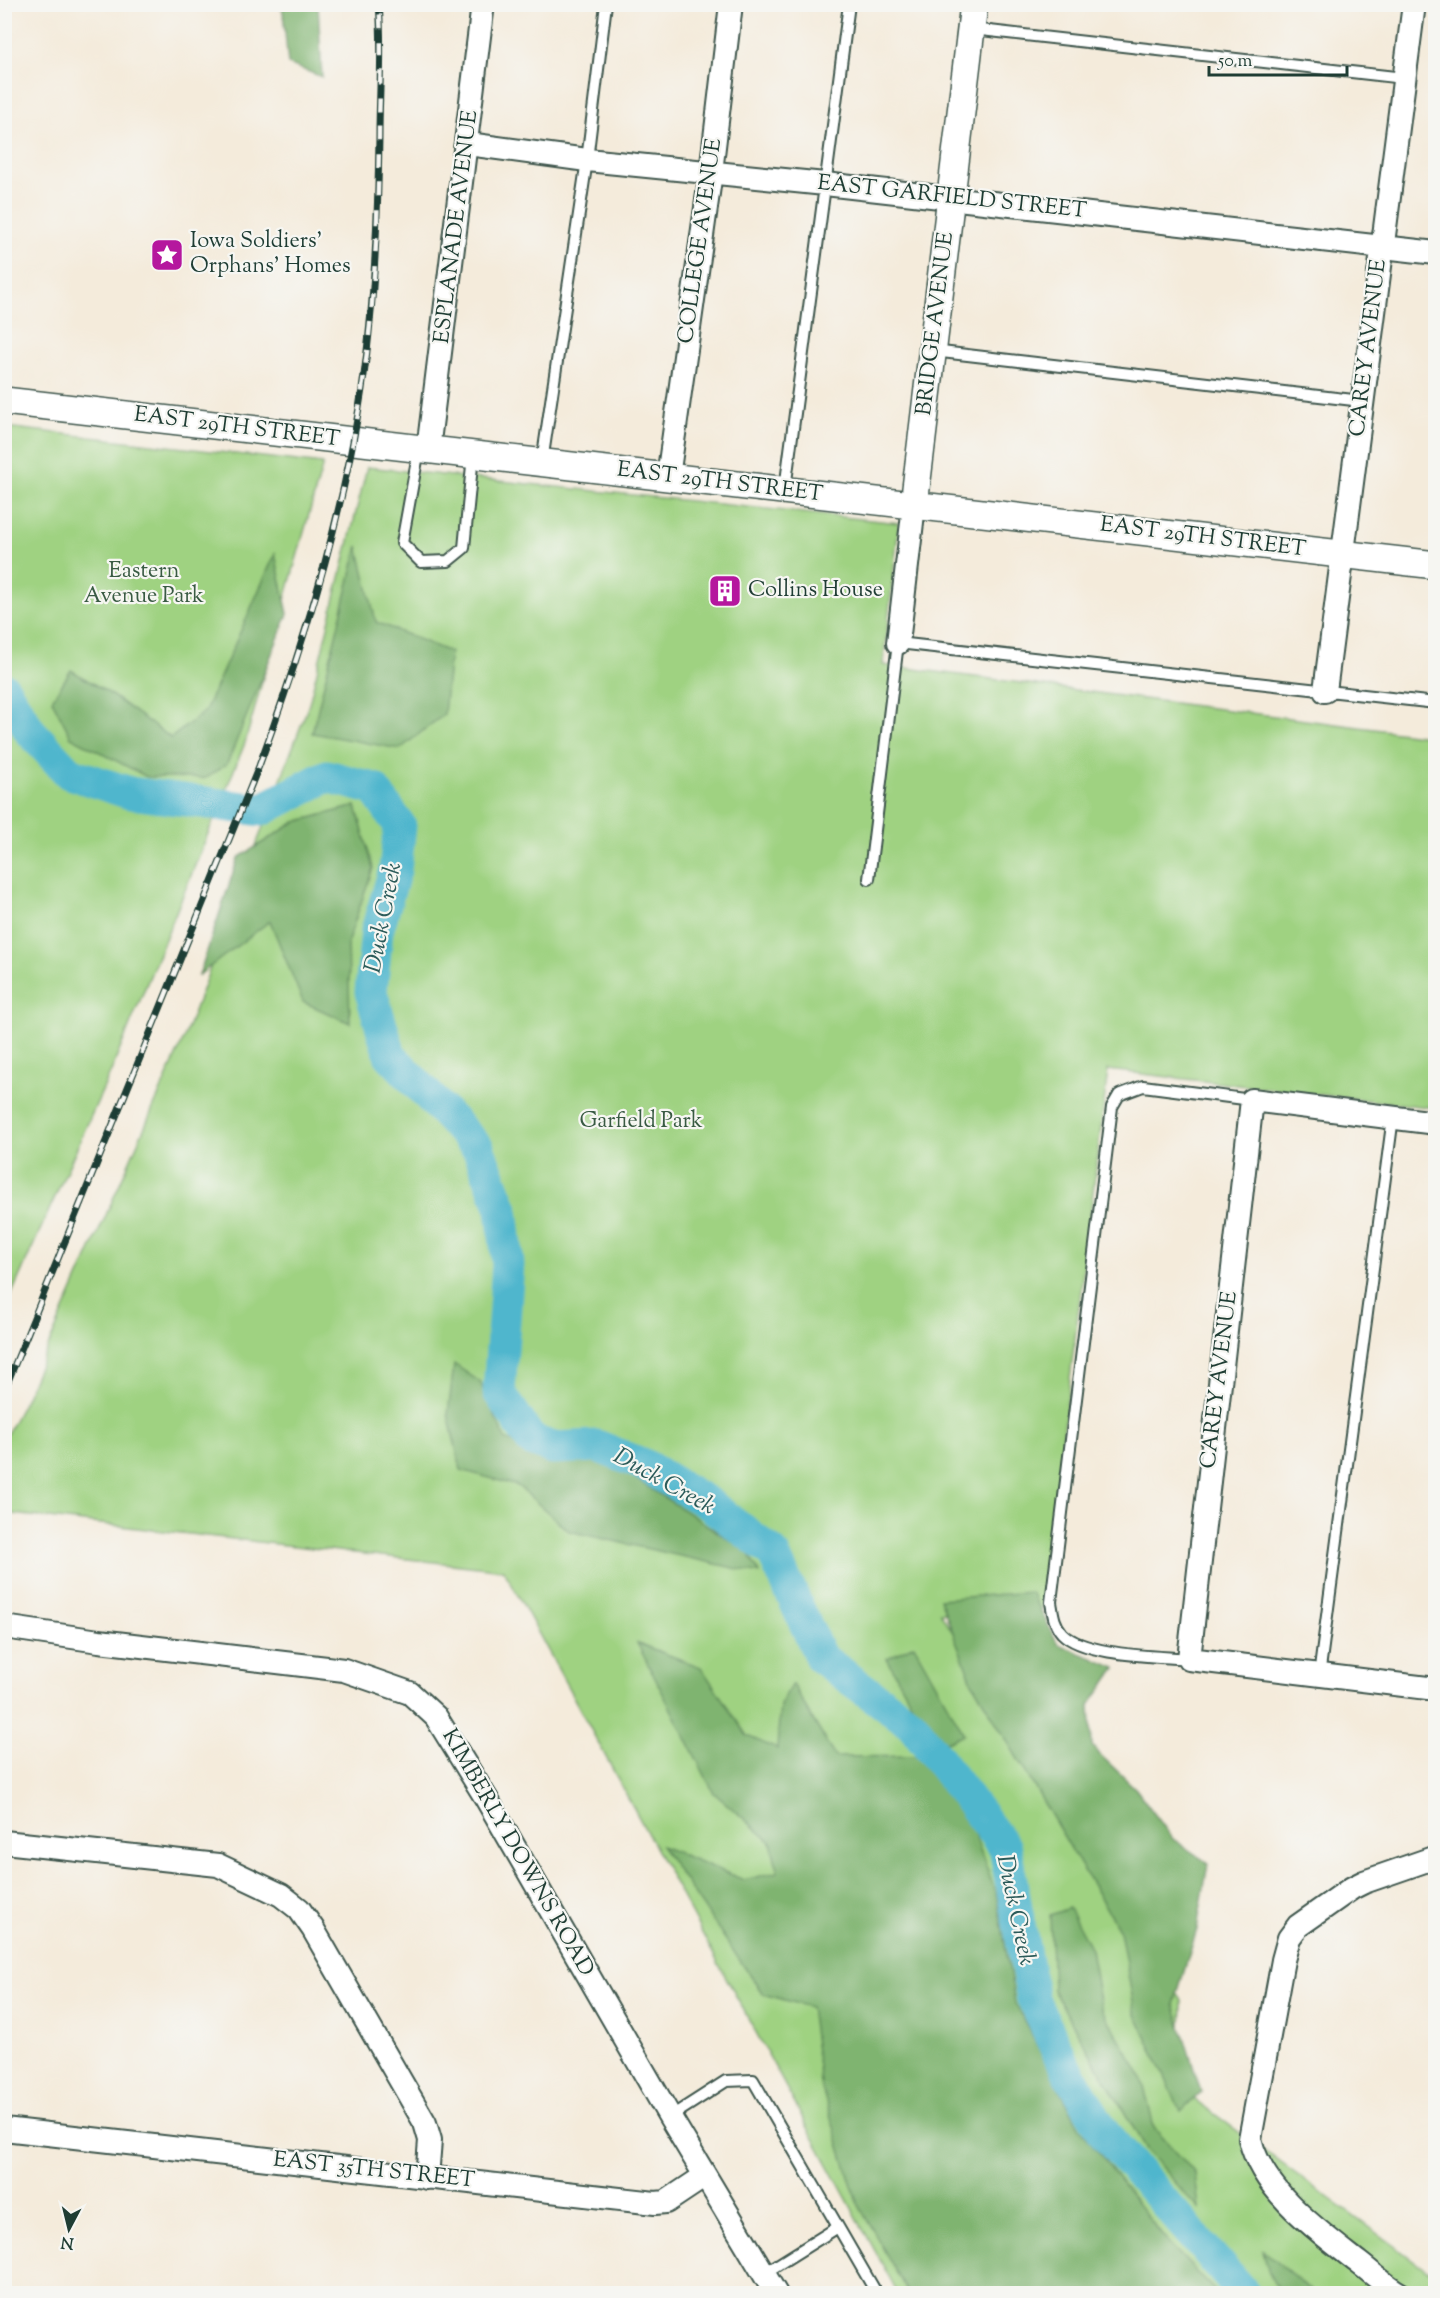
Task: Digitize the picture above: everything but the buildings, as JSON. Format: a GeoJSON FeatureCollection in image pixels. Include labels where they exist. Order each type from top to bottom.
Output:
{"type":"FeatureCollection","features":[{"type":"Feature","properties":{"kind":"street","name":"ESPLANADE AVENUE"},"geometry":{"type":"LineString","coordinates":[[424,449],[468,144],[483,4]]}},
{"type":"Feature","properties":{"kind":"street","name":"COLLEGE AVENUE"},"geometry":{"type":"LineString","coordinates":[[668,477],[711,172],[731,4]]}},
{"type":"Feature","properties":{"kind":"street","name":"CAREY AVENUE"},"geometry":{"type":"LineString","coordinates":[[1325,691],[1414,4]]}},
{"type":"Feature","properties":{"kind":"street","name":"BRIDGE AVENUE"},"geometry":{"type":"LineString","coordinates":[[898,644],[973,16]]}},
{"type":"Feature","properties":{"kind":"street","name":"EAST GARFIELD STREET"},"geometry":{"type":"LineString","coordinates":[[468,144],[587,160],[825,184],[1436,253]]}},
{"type":"Feature","properties":{"kind":"street","name":"EAST 29TH STREET"},"geometry":{"type":"LineString","coordinates":[[4,401],[1436,565]]}},
{"type":"Feature","properties":{"kind":"street","name":"CAREY AVENUE"},"geometry":{"type":"LineString","coordinates":[[1189,1659],[1252,1100]]}},
{"type":"Feature","properties":{"kind":"street"},"geometry":{"type":"LineString","coordinates":[[1252,1100],[1436,1123]]}},
{"type":"Feature","properties":{"kind":"street","name":"KIMBERLY DOWNS ROAD"},"geometry":{"type":"LineString","coordinates":[[4,1627],[99,1641],[344,1670],[410,1693],[436,1716],[486,1797],[670,2117],[776,2294]]}},
{"type":"Feature","properties":{"kind":"street"},"geometry":{"type":"LineString","coordinates":[[1189,1659],[1436,1689]]}},
{"type":"Feature","properties":{"kind":"street"},"geometry":{"type":"LineString","coordinates":[[4,1842],[218,1865],[280,1894],[298,1909],[313,1929],[426,2123],[430,2140],[427,2178]]}},
{"type":"Feature","properties":{"kind":"street"},"geometry":{"type":"LineString","coordinates":[[1398,2293],[1305,2222],[1254,2155],[1250,2139],[1289,1938],[1299,1926],[1352,1888],[1436,1857]]}},
{"type":"Feature","properties":{"kind":"street","name":"EAST 35TH STREET"},"geometry":{"type":"LineString","coordinates":[[4,2129],[655,2203],[666,2202],[705,2176]]}},
{"type":"Feature","properties":{"kind":"lane"},"geometry":{"type":"LineString","coordinates":[[542,463],[587,160],[606,4]]}},
{"type":"Feature","properties":{"kind":"lane"},"geometry":{"type":"LineString","coordinates":[[785,490],[849,4]]}},
{"type":"Feature","properties":{"kind":"lane"},"geometry":{"type":"LineString","coordinates":[[973,16],[1404,78]]}},
{"type":"Feature","properties":{"kind":"lane"},"geometry":{"type":"LineString","coordinates":[[933,351],[1362,401]]}},
{"type":"Feature","properties":{"kind":"lane"},"geometry":{"type":"LineString","coordinates":[[424,449],[402,543],[421,562],[447,561],[464,548],[473,455]]}},
{"type":"Feature","properties":{"kind":"lane"},"geometry":{"type":"LineString","coordinates":[[869,879],[898,644],[1436,703]]}},
{"type":"Feature","properties":{"kind":"lane"},"geometry":{"type":"LineString","coordinates":[[1189,1659],[1092,1649],[1074,1642],[1054,1622],[1051,1602],[1112,1107],[1119,1095],[1143,1086],[1252,1100]]}},
{"type":"Feature","properties":{"kind":"lane"},"geometry":{"type":"LineString","coordinates":[[1319,1676],[1393,1117]]}},
{"type":"Feature","properties":{"kind":"lane"},"geometry":{"type":"LineString","coordinates":[[670,2117],[726,2080],[753,2080],[877,2294]]}},
{"type":"Feature","properties":{"kind":"lane"},"geometry":{"type":"LineString","coordinates":[[763,2274],[838,2227]]}},
{"type":"Feature","properties":{"kind":"green space"},"geometry":{"type":"Polygon","coordinates":[[[280,5],[318,5],[322,77],[288,64],[283,12],[280,5]]]}},
{"type":"Feature","properties":{"kind":"green space","name":"Eastern Avenue Park"},"geometry":{"type":"Polygon","coordinates":[[[5,427],[323,464],[245,743],[112,1069],[5,1309],[5,427]]]}},
{"type":"Feature","properties":{"kind":"green space","name":"Garfield Park"},"geometry":{"type":"Polygon","coordinates":[[[367,467],[899,523],[883,665],[1435,737],[1435,1108],[1108,1070],[1040,1622],[940,1612],[1182,2001],[1179,2088],[1427,2270],[1435,2270],[1435,2293],[898,2293],[504,1570],[5,1513],[5,1438],[24,1401],[184,1038],[309,704],[367,467]]]}},
{"type":"Feature","properties":{"kind":"green space"},"geometry":{"type":"Polygon","coordinates":[[[358,546],[376,622],[450,652],[444,714],[400,749],[312,733],[358,546]]]}},
{"type":"Feature","properties":{"kind":"green space"},"geometry":{"type":"Polygon","coordinates":[[[275,554],[288,614],[227,764],[206,778],[147,777],[71,737],[52,700],[71,670],[107,692],[171,738],[205,711],[275,554]]]}},
{"type":"Feature","properties":{"kind":"green space"},"geometry":{"type":"Polygon","coordinates":[[[356,806],[373,868],[348,941],[350,1023],[303,1002],[270,921],[199,975],[238,858],[295,822],[356,806]]]}},
{"type":"Feature","properties":{"kind":"green space"},"geometry":{"type":"Polygon","coordinates":[[[454,1364],[480,1382],[505,1439],[554,1460],[608,1461],[747,1551],[760,1574],[569,1531],[518,1486],[461,1470],[448,1414],[454,1364]]]}},
{"type":"Feature","properties":{"kind":"green space"},"geometry":{"type":"Polygon","coordinates":[[[1031,1592],[1058,1644],[1116,1668],[1090,1705],[1092,1747],[1136,1789],[1173,1839],[1208,1863],[1197,1929],[1174,2004],[1201,2092],[1181,2112],[1135,2012],[1120,1931],[972,1682],[940,1599],[1031,1592]]]}},
{"type":"Feature","properties":{"kind":"green space"},"geometry":{"type":"Polygon","coordinates":[[[637,1643],[701,1667],[747,1736],[777,1749],[780,1705],[792,1684],[835,1757],[922,1756],[972,1827],[997,1897],[1015,2003],[1080,2128],[1164,2238],[1217,2293],[908,2293],[857,2202],[820,2082],[810,2007],[763,1994],[661,1846],[744,1880],[778,1872],[771,1842],[714,1793],[637,1643]]]}},
{"type":"Feature","properties":{"kind":"green space"},"geometry":{"type":"Polygon","coordinates":[[[914,1645],[964,1734],[944,1743],[915,1710],[887,1658],[914,1645]]]}},
{"type":"Feature","properties":{"kind":"green space"},"geometry":{"type":"Polygon","coordinates":[[[1069,1908],[1091,1949],[1101,2007],[1142,2078],[1154,2128],[1195,2173],[1199,2209],[1147,2151],[1053,1990],[1050,1915],[1069,1908]]]}},
{"type":"Feature","properties":{"kind":"green space"},"geometry":{"type":"Polygon","coordinates":[[[1263,2250],[1314,2293],[1280,2293],[1269,2274],[1263,2250]]]}},
{"type":"Feature","properties":{"kind":"waterway","name":"Duck Creek"},"geometry":{"type":"LineString","coordinates":[[4,689],[30,731],[69,773],[130,793],[261,810],[327,776],[374,789],[400,826],[395,870],[377,931],[371,992],[390,1055],[478,1148],[502,1209],[508,1264],[499,1392],[531,1440],[553,1448],[597,1446],[644,1465],[709,1504],[773,1553],[821,1658],[912,1724],[1005,1848],[1033,1999],[1062,2061],[1104,2133],[1244,2294]]}},
{"type":"Feature","properties":{"kind":"railway"},"geometry":{"type":"LineString","coordinates":[[4,1391],[259,766],[318,589],[351,454],[372,307],[381,54],[379,4]]}},
{"type":"Feature","properties":{"kind":"place","name":"Iowa Soldiers' Orphans' Homes"},"geometry":{"type":"Point","coordinates":[167,255]}},
{"type":"Feature","properties":{"kind":"place","name":"Collins House"},"geometry":{"type":"Point","coordinates":[725,591]}}]}
